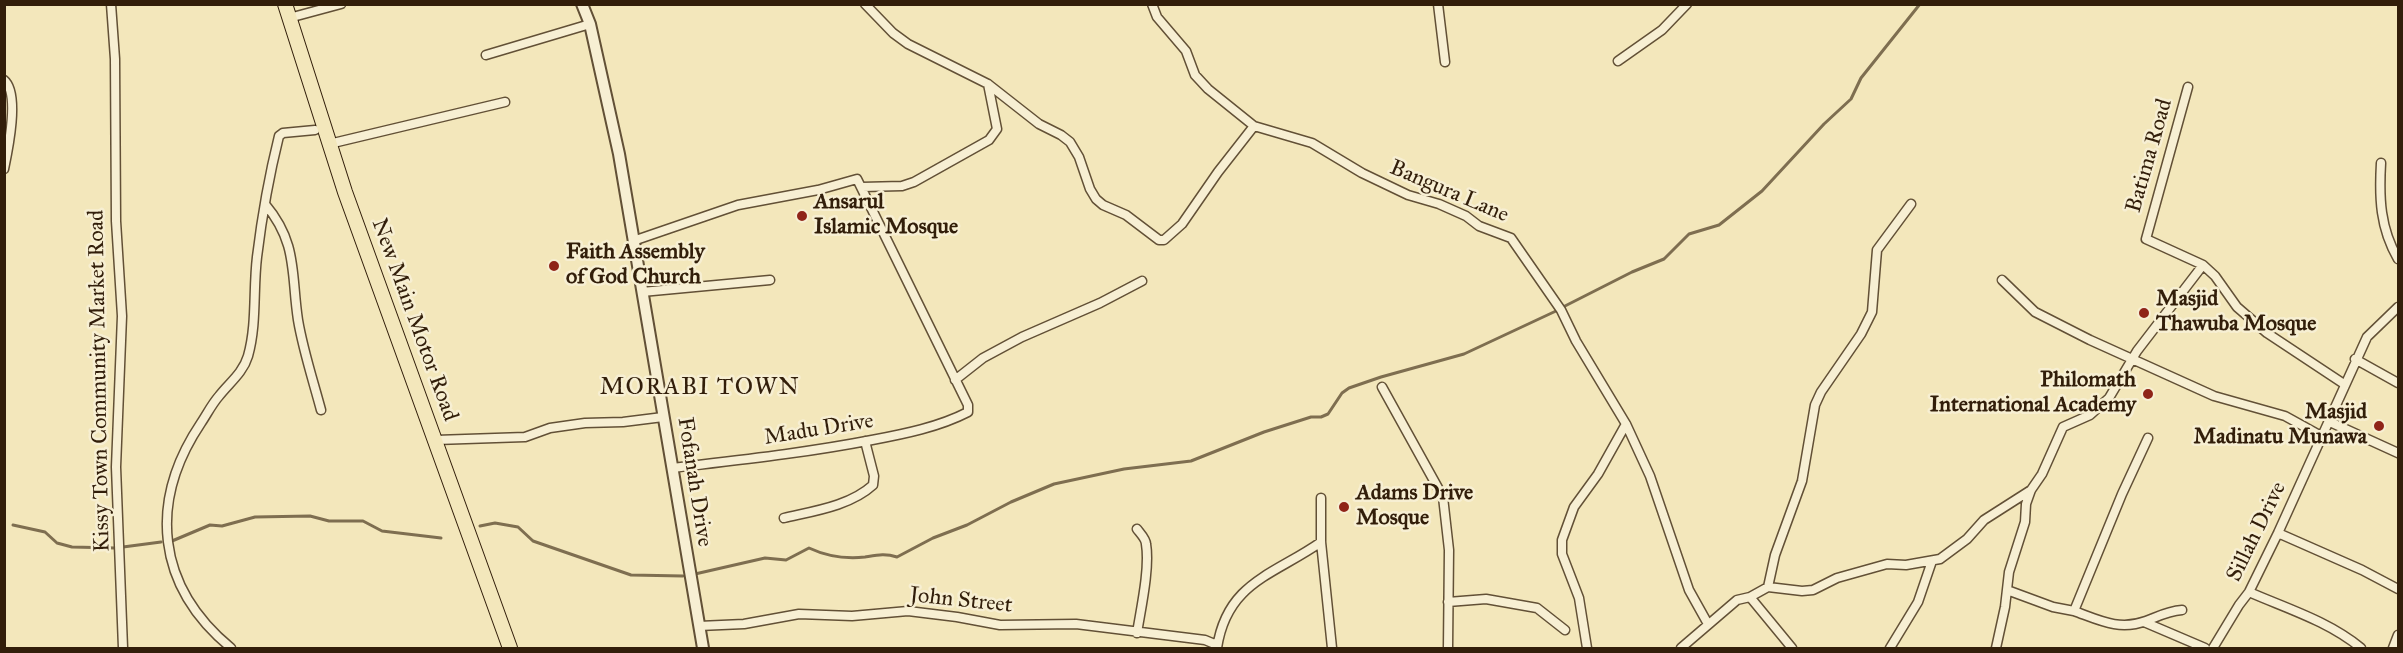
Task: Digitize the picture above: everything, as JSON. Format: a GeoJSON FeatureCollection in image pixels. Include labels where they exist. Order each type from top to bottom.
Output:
{"type":"FeatureCollection","features":[{"type":"Feature","properties":{"kind":"highway","name":"New Main Motor Road"},"geometry":{"type":"LineString","coordinates":[[277,4],[315,130],[500,648]]}},
{"type":"Feature","properties":{"kind":"highway","name":"New Main Motor Road"},"geometry":{"type":"LineString","coordinates":[[287,11],[329,144],[510,648]]}},
{"type":"Feature","properties":{"kind":"street","name":"Kissy Town Community Market Road"},"geometry":{"type":"LineString","coordinates":[[111,4],[115,59],[116,221],[122,316],[116,467],[123,648]]}},
{"type":"Feature","properties":{"kind":"street"},"geometry":{"type":"LineString","coordinates":[[287,11],[341,4]]}},
{"type":"Feature","properties":{"kind":"street","name":"Fofanah Drive"},"geometry":{"type":"LineString","coordinates":[[582,4],[590,24],[613,123],[703,648]]}},
{"type":"Feature","properties":{"kind":"street"},"geometry":{"type":"LineString","coordinates":[[865,4],[893,33],[908,44],[988,84],[1039,124],[1050,128],[1070,142],[1079,157],[1090,189],[1096,199],[1103,205],[1126,215],[1159,240],[1164,240],[1182,224],[1254,126]]}},
{"type":"Feature","properties":{"kind":"street","name":"Bangura Lane"},"geometry":{"type":"LineString","coordinates":[[1152,4],[1157,17],[1186,51],[1195,75],[1208,89],[1254,126],[1312,143],[1362,173],[1408,195],[1439,204],[1467,216],[1479,226],[1511,238],[1561,310],[1576,341],[1626,424],[1650,476],[1689,590],[1708,624]]}},
{"type":"Feature","properties":{"kind":"street"},"geometry":{"type":"LineString","coordinates":[[1438,4],[1445,62]]}},
{"type":"Feature","properties":{"kind":"street"},"geometry":{"type":"LineString","coordinates":[[1617,61],[1662,30],[1687,4]]}},
{"type":"Feature","properties":{"kind":"street"},"geometry":{"type":"LineString","coordinates":[[486,55],[590,24]]}},
{"type":"Feature","properties":{"kind":"street"},"geometry":{"type":"LineString","coordinates":[[4,80],[9,84],[12,101],[4,169]]}},
{"type":"Feature","properties":{"kind":"street"},"geometry":{"type":"LineString","coordinates":[[862,187],[902,186],[914,182],[989,140],[997,129],[988,84]]}},
{"type":"Feature","properties":{"kind":"street","name":"Batima Road"},"geometry":{"type":"LineString","coordinates":[[2188,87],[2146,239],[2203,265],[2215,276],[2237,307],[2267,333],[2344,384]]}},
{"type":"Feature","properties":{"kind":"street"},"geometry":{"type":"LineString","coordinates":[[329,144],[505,102]]}},
{"type":"Feature","properties":{"kind":"street"},"geometry":{"type":"LineString","coordinates":[[231,648],[210,632],[184,595],[171,563],[166,532],[168,500],[174,475],[189,440],[219,396],[241,372],[247,359],[254,312],[257,257],[265,204],[280,134],[315,130]]}},
{"type":"Feature","properties":{"kind":"street"},"geometry":{"type":"LineString","coordinates":[[2381,163],[2381,214],[2386,234],[2398,259]]}},
{"type":"Feature","properties":{"kind":"street"},"geometry":{"type":"LineString","coordinates":[[633,241],[738,205],[818,190],[857,179],[955,380],[993,353],[1142,281]]}},
{"type":"Feature","properties":{"kind":"street"},"geometry":{"type":"LineString","coordinates":[[265,204],[278,219],[288,243],[298,322],[321,410]]}},
{"type":"Feature","properties":{"kind":"street"},"geometry":{"type":"LineString","coordinates":[[1768,587],[1775,555],[1802,481],[1815,405],[1821,392],[1862,334],[1872,312],[1877,250],[1911,204]]}},
{"type":"Feature","properties":{"kind":"street"},"geometry":{"type":"LineString","coordinates":[[1996,648],[2005,607],[2009,572],[2019,543],[2031,490],[2042,474],[2063,427],[2090,415],[2109,398],[2143,342],[2203,265]]}},
{"type":"Feature","properties":{"kind":"street"},"geometry":{"type":"LineString","coordinates":[[642,292],[770,280]]}},
{"type":"Feature","properties":{"kind":"street"},"geometry":{"type":"LineString","coordinates":[[2002,280],[2035,312],[2090,340],[2214,396],[2285,416],[2323,437]]}},
{"type":"Feature","properties":{"kind":"street","name":"Sillah Drive"},"geometry":{"type":"LineString","coordinates":[[2213,648],[2249,592],[2278,533],[2339,402],[2355,359],[2367,337],[2398,307]]}},
{"type":"Feature","properties":{"kind":"street"},"geometry":{"type":"LineString","coordinates":[[2355,359],[2398,383]]}},
{"type":"Feature","properties":{"kind":"street","name":"Madu Drive"},"geometry":{"type":"LineString","coordinates":[[672,468],[811,452],[906,433],[956,418],[968,412],[968,405],[955,380]]}},
{"type":"Feature","properties":{"kind":"street"},"geometry":{"type":"LineString","coordinates":[[1382,387],[1443,497],[1449,550],[1448,648]]}},
{"type":"Feature","properties":{"kind":"street"},"geometry":{"type":"LineString","coordinates":[[436,440],[525,437],[550,429],[585,423],[623,422],[663,417]]}},
{"type":"Feature","properties":{"kind":"street"},"geometry":{"type":"LineString","coordinates":[[2330,422],[2398,453]]}},
{"type":"Feature","properties":{"kind":"street"},"geometry":{"type":"LineString","coordinates":[[1587,648],[1579,598],[1562,554],[1562,540],[1575,507],[1598,474],[1626,424]]}},
{"type":"Feature","properties":{"kind":"street"},"geometry":{"type":"LineString","coordinates":[[2074,611],[2122,494],[2148,438]]}},
{"type":"Feature","properties":{"kind":"street"},"geometry":{"type":"LineString","coordinates":[[784,518],[830,507],[864,493],[873,485],[874,476],[865,441]]}},
{"type":"Feature","properties":{"kind":"street"},"geometry":{"type":"LineString","coordinates":[[1681,648],[1737,600],[1750,597],[1768,587],[1813,590],[1837,578],[1887,564],[1906,565],[1940,559],[1967,539],[1984,520],[2031,490]]}},
{"type":"Feature","properties":{"kind":"street"},"geometry":{"type":"LineString","coordinates":[[1321,498],[1321,542],[1332,648]]}},
{"type":"Feature","properties":{"kind":"street"},"geometry":{"type":"LineString","coordinates":[[1137,529],[1146,542],[1146,555],[1143,600],[1137,633]]}},
{"type":"Feature","properties":{"kind":"street"},"geometry":{"type":"LineString","coordinates":[[2278,533],[2353,566],[2398,589]]}},
{"type":"Feature","properties":{"kind":"street"},"geometry":{"type":"LineString","coordinates":[[1217,647],[1234,602],[1252,584],[1321,542]]}},
{"type":"Feature","properties":{"kind":"street"},"geometry":{"type":"LineString","coordinates":[[1890,648],[1918,602],[1932,561]]}},
{"type":"Feature","properties":{"kind":"street"},"geometry":{"type":"LineString","coordinates":[[2007,590],[2109,624],[2144,622],[2167,612],[2182,610]]}},
{"type":"Feature","properties":{"kind":"street"},"geometry":{"type":"LineString","coordinates":[[2249,592],[2308,616],[2344,634],[2361,648]]}},
{"type":"Feature","properties":{"kind":"street"},"geometry":{"type":"LineString","coordinates":[[1750,597],[1792,648]]}},
{"type":"Feature","properties":{"kind":"street"},"geometry":{"type":"LineString","coordinates":[[1448,602],[1472,598],[1537,608],[1565,630]]}},
{"type":"Feature","properties":{"kind":"street","name":"John Street"},"geometry":{"type":"LineString","coordinates":[[699,626],[744,624],[799,614],[852,616],[908,611],[1000,625],[1076,624],[1205,640],[1217,647]]}},
{"type":"Feature","properties":{"kind":"street"},"geometry":{"type":"LineString","coordinates":[[2144,622],[2205,648]]}},
{"type":"Feature","properties":{"kind":"street"},"geometry":{"type":"LineString","coordinates":[[2393,648],[2398,635]]}},
{"type":"Feature","properties":{"kind":"waterway"},"geometry":{"type":"LineString","coordinates":[[1563,307],[1632,272],[1664,259],[1689,234],[1719,225],[1762,191],[1824,124],[1851,99],[1861,78],[1920,4]]}},
{"type":"Feature","properties":{"kind":"waterway"},"geometry":{"type":"LineString","coordinates":[[695,574],[765,558],[786,560],[809,548],[843,557],[885,555],[897,557],[933,538],[967,525],[1011,502],[1054,484],[1124,469],[1191,461],[1264,432],[1311,417],[1321,417],[1328,414],[1342,393],[1349,388],[1464,354],[1556,311]]}},
{"type":"Feature","properties":{"kind":"waterway"},"geometry":{"type":"LineString","coordinates":[[172,541],[210,525],[222,526],[255,517],[310,516],[329,521],[363,521],[382,531],[441,538]]}},
{"type":"Feature","properties":{"kind":"waterway"},"geometry":{"type":"LineString","coordinates":[[480,526],[495,523],[518,527],[533,541],[631,575],[683,576]]}},
{"type":"Feature","properties":{"kind":"waterway"},"geometry":{"type":"LineString","coordinates":[[13,525],[45,532],[57,543],[72,547],[115,548]]}},
{"type":"Feature","properties":{"kind":"waterway"},"geometry":{"type":"LineString","coordinates":[[123,547],[161,542]]}},
{"type":"Feature","properties":{"kind":"place","name":"Ansarul Islamic Mosque"},"geometry":{"type":"Point","coordinates":[802,216]}},
{"type":"Feature","properties":{"kind":"place","name":"Faith Assembly of God Church"},"geometry":{"type":"Point","coordinates":[554,266]}},
{"type":"Feature","properties":{"kind":"place","name":"Masjid Thawuba Mosque"},"geometry":{"type":"Point","coordinates":[2144,313]}},
{"type":"Feature","properties":{"kind":"place","name":"Philomath International Academy"},"geometry":{"type":"Point","coordinates":[2148,394]}},
{"type":"Feature","properties":{"kind":"place","name":"Masjid Madinatu Munawa"},"geometry":{"type":"Point","coordinates":[2379,426]}},
{"type":"Feature","properties":{"kind":"place","name":"Adams Drive Mosque"},"geometry":{"type":"Point","coordinates":[1344,507]}},
{"type":"Feature","properties":{"kind":"district","name":"MORABI TOWN"},"geometry":{"type":"Point","coordinates":[700,388]}}]}
